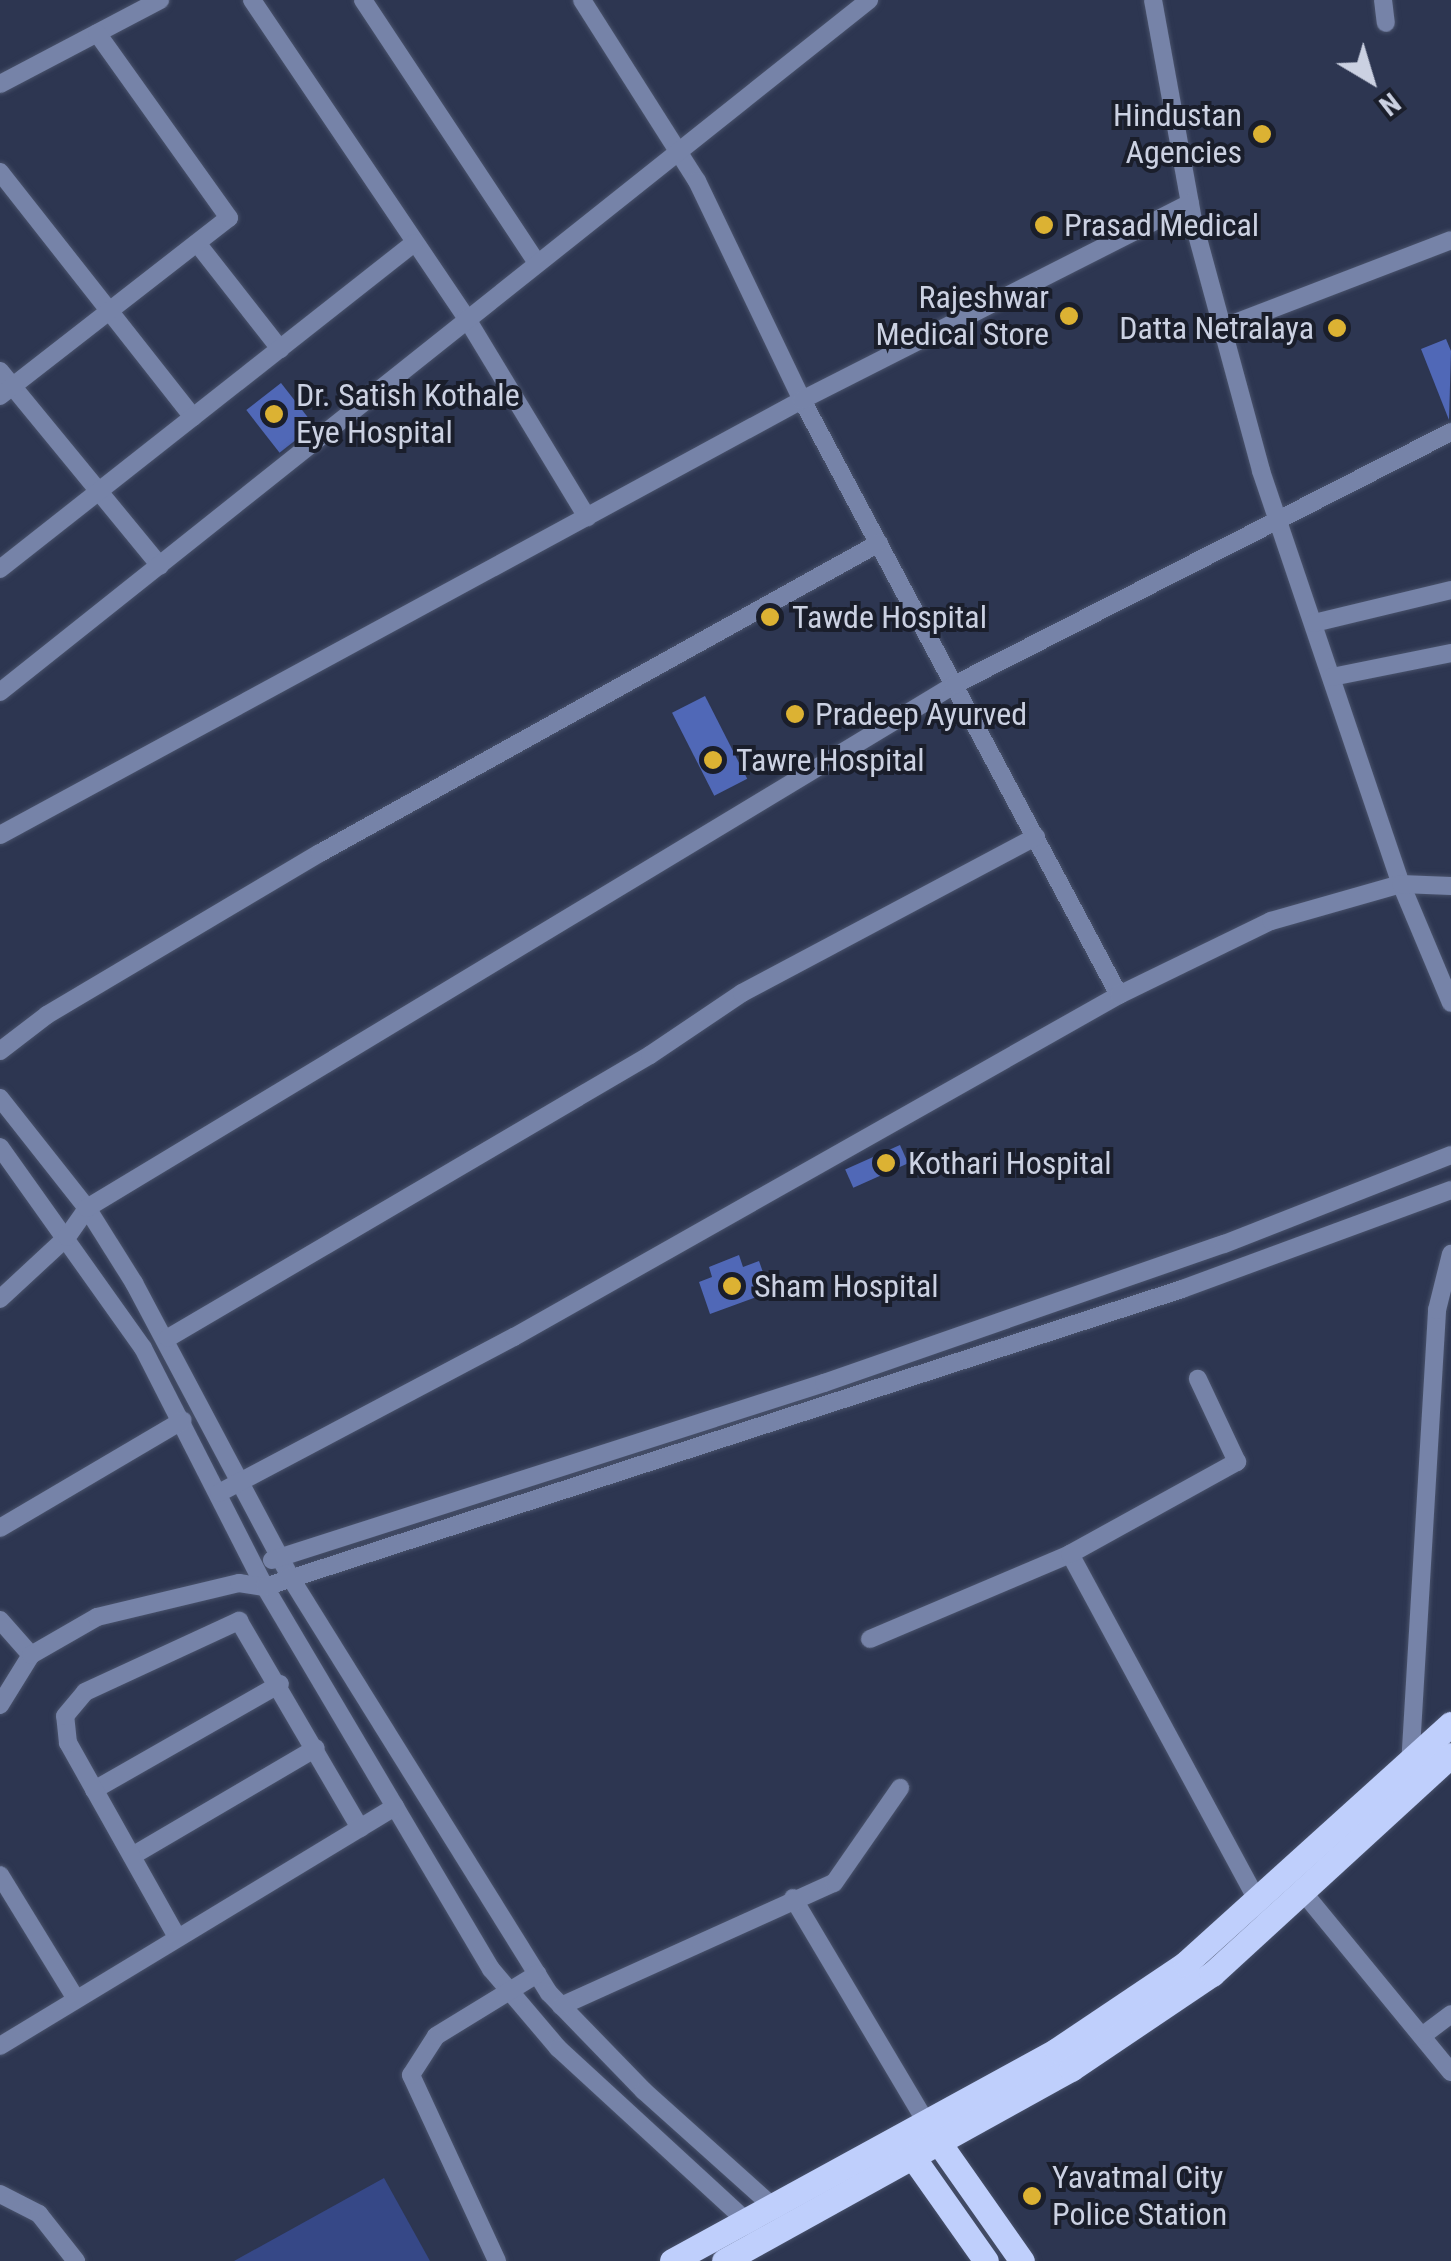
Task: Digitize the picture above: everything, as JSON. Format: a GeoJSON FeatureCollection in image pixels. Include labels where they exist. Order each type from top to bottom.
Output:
{"type":"FeatureCollection","features":[{"type":"Feature","properties":{"kind":"main road"},"geometry":{"type":"LineString","coordinates":[[724,2261],[755,2229],[770,2204],[1071,2069],[1212,1974],[1264,1911],[1451,1724]]}},
{"type":"Feature","properties":{"kind":"main road"},"geometry":{"type":"LineString","coordinates":[[1264,1911],[1303,1892],[1451,1755]]}},
{"type":"Feature","properties":{"kind":"main road"},"geometry":{"type":"LineString","coordinates":[[672,2261],[755,2229],[791,2224],[912,2156],[933,2133]]}},
{"type":"Feature","properties":{"kind":"main road"},"geometry":{"type":"LineString","coordinates":[[933,2133],[1022,2261]]}},
{"type":"Feature","properties":{"kind":"main road"},"geometry":{"type":"LineString","coordinates":[[912,2156],[986,2261]]}},
{"type":"Feature","properties":{"kind":"street"},"geometry":{"type":"LineString","coordinates":[[0,84],[160,0]]}},
{"type":"Feature","properties":{"kind":"street"},"geometry":{"type":"LineString","coordinates":[[252,0],[467,319],[587,517]]}},
{"type":"Feature","properties":{"kind":"street"},"geometry":{"type":"LineString","coordinates":[[363,0],[536,261]]}},
{"type":"Feature","properties":{"kind":"street"},"geometry":{"type":"LineString","coordinates":[[582,0],[678,151],[802,400],[1118,994]]}},
{"type":"Feature","properties":{"kind":"street"},"geometry":{"type":"LineString","coordinates":[[0,692],[536,261],[869,0]]}},
{"type":"Feature","properties":{"kind":"street"},"geometry":{"type":"LineString","coordinates":[[1153,0],[1190,203],[1276,516],[1400,884],[1451,1003]]}},
{"type":"Feature","properties":{"kind":"street"},"geometry":{"type":"LineString","coordinates":[[1383,0],[1386,23]]}},
{"type":"Feature","properties":{"kind":"street"},"geometry":{"type":"LineString","coordinates":[[6,391],[228,218],[97,33]]}},
{"type":"Feature","properties":{"kind":"street"},"geometry":{"type":"LineString","coordinates":[[0,172],[193,417]]}},
{"type":"Feature","properties":{"kind":"street"},"geometry":{"type":"LineString","coordinates":[[0,836],[802,400],[1190,203]]}},
{"type":"Feature","properties":{"kind":"street"},"geometry":{"type":"LineString","coordinates":[[1222,328],[1451,240]]}},
{"type":"Feature","properties":{"kind":"street"},"geometry":{"type":"LineString","coordinates":[[196,242],[280,349]]}},
{"type":"Feature","properties":{"kind":"street"},"geometry":{"type":"LineString","coordinates":[[0,569],[414,242]]}},
{"type":"Feature","properties":{"kind":"street"},"geometry":{"type":"LineString","coordinates":[[0,371],[6,391],[102,489],[160,566]]}},
{"type":"Feature","properties":{"kind":"street"},"geometry":{"type":"LineString","coordinates":[[0,1299],[67,1236],[87,1208],[954,685],[1276,516],[1451,432]]}},
{"type":"Feature","properties":{"kind":"street"},"geometry":{"type":"LineString","coordinates":[[0,1051],[47,1015],[320,853],[878,543]]}},
{"type":"Feature","properties":{"kind":"street"},"geometry":{"type":"LineString","coordinates":[[1314,623],[1451,590]]}},
{"type":"Feature","properties":{"kind":"street"},"geometry":{"type":"LineString","coordinates":[[1332,677],[1451,653]]}},
{"type":"Feature","properties":{"kind":"street"},"geometry":{"type":"LineString","coordinates":[[168,1338],[650,1055],[742,993],[1036,837]]}},
{"type":"Feature","properties":{"kind":"street"},"geometry":{"type":"LineString","coordinates":[[218,1493],[514,1337],[1118,994],[1272,921],[1400,884],[1451,886]]}},
{"type":"Feature","properties":{"kind":"street"},"geometry":{"type":"LineString","coordinates":[[0,1098],[87,1208],[168,1338],[290,1577],[537,1974],[561,2006],[791,2224]]}},
{"type":"Feature","properties":{"kind":"street"},"geometry":{"type":"LineString","coordinates":[[0,1147],[67,1236],[183,1420],[266,1587],[510,1993],[558,2048],[755,2229]]}},
{"type":"Feature","properties":{"kind":"street"},"geometry":{"type":"LineString","coordinates":[[240,1583],[256,1566],[280,1557],[846,1376],[1224,1244],[1451,1155]]}},
{"type":"Feature","properties":{"kind":"street"},"geometry":{"type":"LineString","coordinates":[[0,1705],[31,1655],[97,1617],[240,1583],[266,1587],[1182,1289],[1451,1190]]}},
{"type":"Feature","properties":{"kind":"street"},"geometry":{"type":"LineString","coordinates":[[1409,1792],[1436,1310],[1451,1254]]}},
{"type":"Feature","properties":{"kind":"street"},"geometry":{"type":"LineString","coordinates":[[846,1376],[852,1396]]}},
{"type":"Feature","properties":{"kind":"street"},"geometry":{"type":"LineString","coordinates":[[870,1639],[1070,1554],[1237,1462],[1198,1378]]}},
{"type":"Feature","properties":{"kind":"street"},"geometry":{"type":"LineString","coordinates":[[0,1528],[183,1420]]}},
{"type":"Feature","properties":{"kind":"street"},"geometry":{"type":"LineString","coordinates":[[1070,1554],[1264,1911]]}},
{"type":"Feature","properties":{"kind":"street"},"geometry":{"type":"LineString","coordinates":[[0,1620],[31,1655]]}},
{"type":"Feature","properties":{"kind":"street"},"geometry":{"type":"LineString","coordinates":[[178,1937],[65,1731],[64,1716],[85,1692],[228,1621],[248,1628],[360,1828]]}},
{"type":"Feature","properties":{"kind":"street"},"geometry":{"type":"LineString","coordinates":[[94,1790],[280,1684]]}},
{"type":"Feature","properties":{"kind":"street"},"geometry":{"type":"LineString","coordinates":[[132,1856],[316,1748]]}},
{"type":"Feature","properties":{"kind":"street"},"geometry":{"type":"LineString","coordinates":[[561,2006],[834,1882],[900,1788]]}},
{"type":"Feature","properties":{"kind":"street"},"geometry":{"type":"LineString","coordinates":[[0,2046],[395,1806]]}},
{"type":"Feature","properties":{"kind":"street"},"geometry":{"type":"LineString","coordinates":[[0,1875],[76,1999]]}},
{"type":"Feature","properties":{"kind":"street"},"geometry":{"type":"LineString","coordinates":[[1303,1892],[1451,2072]]}},
{"type":"Feature","properties":{"kind":"street"},"geometry":{"type":"LineString","coordinates":[[793,1898],[933,2133]]}},
{"type":"Feature","properties":{"kind":"street"},"geometry":{"type":"LineString","coordinates":[[497,2261],[411,2075],[436,2036],[537,1974]]}},
{"type":"Feature","properties":{"kind":"street"},"geometry":{"type":"LineString","coordinates":[[1422,2036],[1451,2014]]}},
{"type":"Feature","properties":{"kind":"street"},"geometry":{"type":"LineString","coordinates":[[0,2194],[39,2214],[76,2261]]}},
{"type":"Feature","properties":{"kind":"shaded area"},"geometry":{"type":"Polygon","coordinates":[[[384,2178],[430,2261],[234,2261],[384,2178]]]}},
{"type":"Feature","properties":{"kind":"building"},"geometry":{"type":"Polygon","coordinates":[[[1446,339],[1451,351],[1449,420],[1421,349],[1446,339]]]}},
{"type":"Feature","properties":{"kind":"building"},"geometry":{"type":"Polygon","coordinates":[[[281,383],[314,426],[280,453],[246,410],[281,383]]]}},
{"type":"Feature","properties":{"kind":"building"},"geometry":{"type":"Polygon","coordinates":[[[705,696],[747,779],[714,796],[672,713],[705,696]]]}},
{"type":"Feature","properties":{"kind":"building"},"geometry":{"type":"Polygon","coordinates":[[[900,1145],[908,1163],[853,1188],[845,1169],[900,1145]]]}},
{"type":"Feature","properties":{"kind":"building"},"geometry":{"type":"Polygon","coordinates":[[[739,1255],[743,1267],[759,1261],[770,1292],[710,1314],[699,1282],[712,1277],[709,1267],[739,1255]]]}},
{"type":"Feature","properties":{"kind":"place","name":"Hindustan Agencies"},"geometry":{"type":"Point","coordinates":[1262,134]}},
{"type":"Feature","properties":{"kind":"place","name":"Prasad Medical"},"geometry":{"type":"Point","coordinates":[1044,225]}},
{"type":"Feature","properties":{"kind":"place","name":"Rajeshwar Medical Store"},"geometry":{"type":"Point","coordinates":[1069,316]}},
{"type":"Feature","properties":{"kind":"place","name":"Datta Netralaya"},"geometry":{"type":"Point","coordinates":[1337,328]}},
{"type":"Feature","properties":{"kind":"place","name":"Dr. Satish Kothale Eye Hospital"},"geometry":{"type":"Point","coordinates":[274,414]}},
{"type":"Feature","properties":{"kind":"place","name":"Tawde Hospital"},"geometry":{"type":"Point","coordinates":[770,617]}},
{"type":"Feature","properties":{"kind":"place","name":"Pradeep Ayurved"},"geometry":{"type":"Point","coordinates":[795,714]}},
{"type":"Feature","properties":{"kind":"place","name":"Tawre Hospital"},"geometry":{"type":"Point","coordinates":[713,760]}},
{"type":"Feature","properties":{"kind":"place","name":"Kothari Hospital"},"geometry":{"type":"Point","coordinates":[886,1163]}},
{"type":"Feature","properties":{"kind":"place","name":"Sham Hospital"},"geometry":{"type":"Point","coordinates":[732,1286]}},
{"type":"Feature","properties":{"kind":"place","name":"Yavatmal City Police Station"},"geometry":{"type":"Point","coordinates":[1032,2196]}}]}
